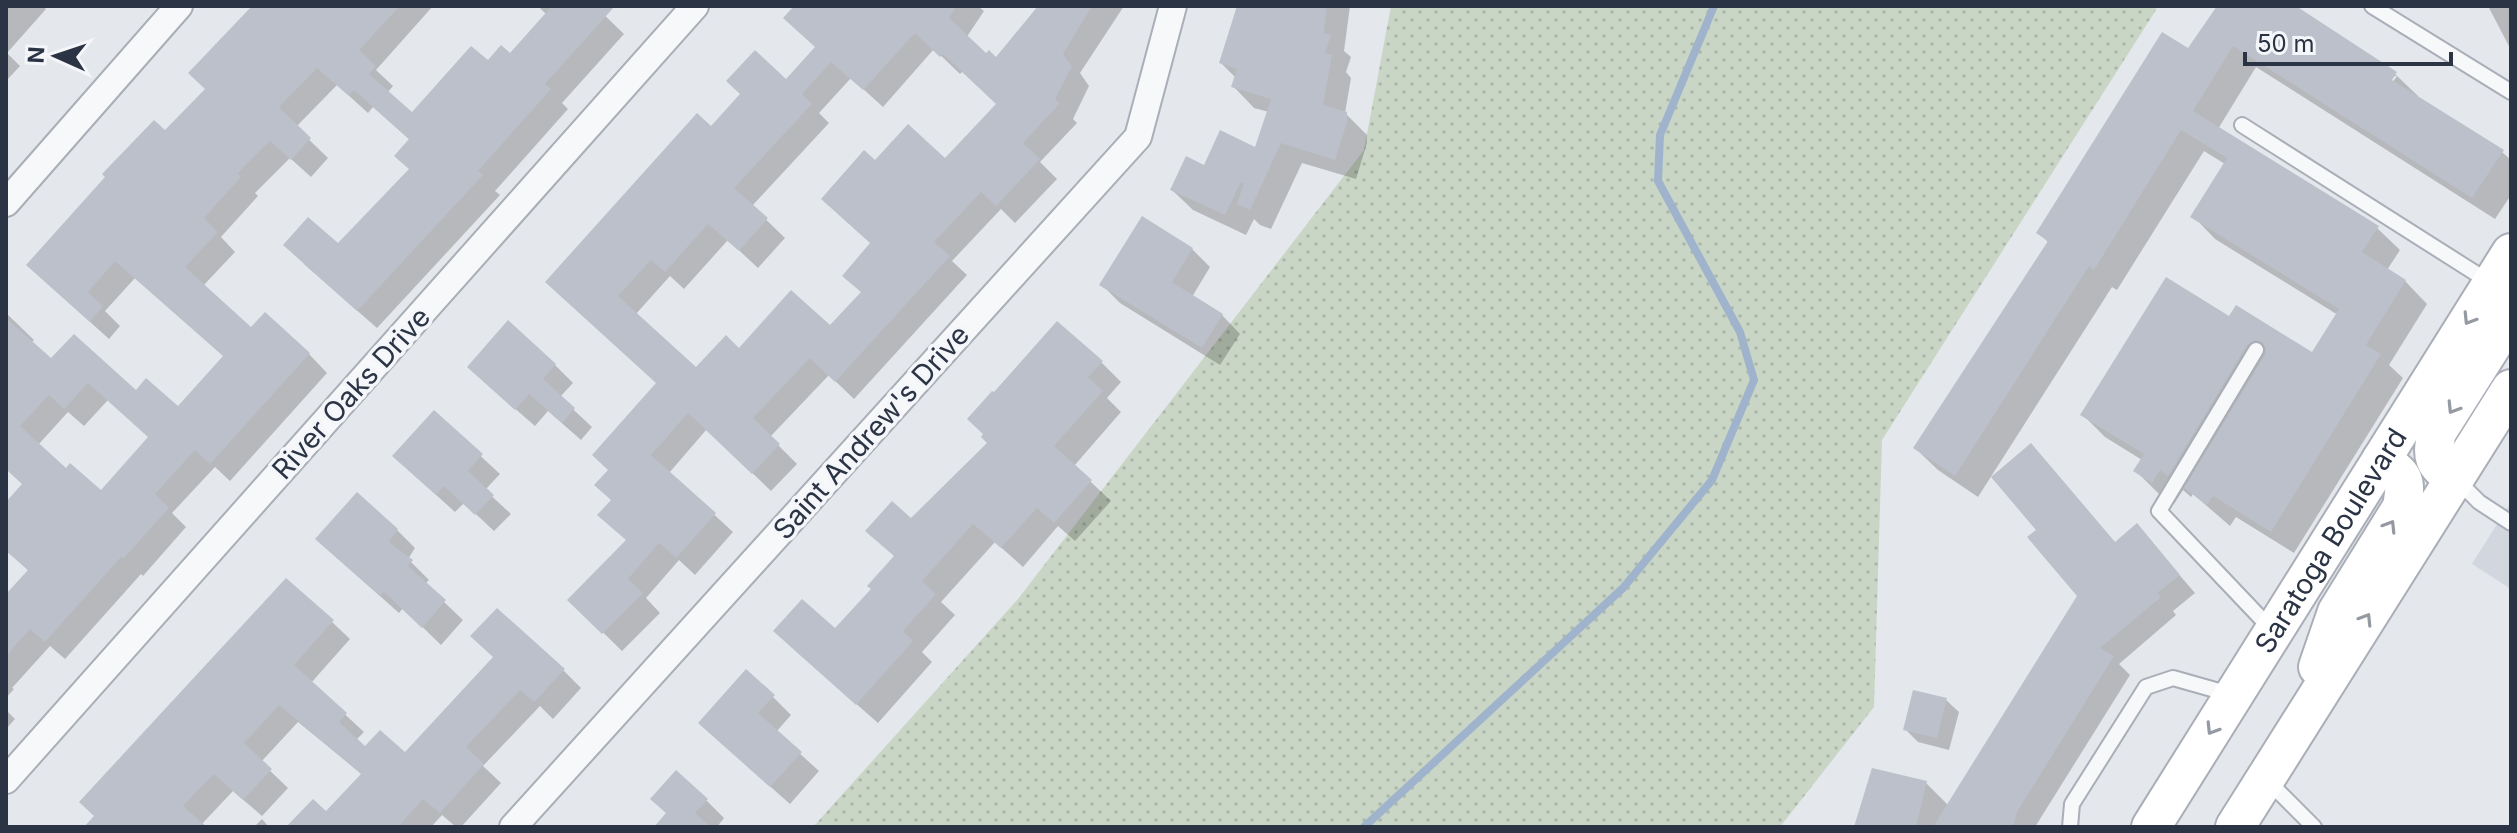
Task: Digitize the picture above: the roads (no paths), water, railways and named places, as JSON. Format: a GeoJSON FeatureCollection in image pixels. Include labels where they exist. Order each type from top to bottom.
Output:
{"type":"FeatureCollection","features":[{"type":"Feature","properties":{"kind":"main road","name":"Saratoga Boulevard"},"geometry":{"type":"LineString","coordinates":[[2151,827],[2381,460],[2505,275]]}},
{"type":"Feature","properties":{"kind":"main road"},"geometry":{"type":"LineString","coordinates":[[2454,478],[2437,465],[2433,449],[2437,432],[2501,331],[2505,275]]}},
{"type":"Feature","properties":{"kind":"main road"},"geometry":{"type":"LineString","coordinates":[[2235,827],[2511,389]]}},
{"type":"Feature","properties":{"kind":"main road"},"geometry":{"type":"LineString","coordinates":[[2300,723],[2337,612],[2402,507],[2406,486],[2402,474],[2381,460]]}},
{"type":"Feature","properties":{"kind":"street"},"geometry":{"type":"LineString","coordinates":[[6,203],[179,6]]}},
{"type":"Feature","properties":{"kind":"street","name":"River Oaks Drive"},"geometry":{"type":"LineString","coordinates":[[6,780],[695,6]]}},
{"type":"Feature","properties":{"kind":"street","name":"Saint Andrew's Drive"},"geometry":{"type":"LineString","coordinates":[[513,827],[1138,137],[1173,6]]}},
{"type":"Feature","properties":{"kind":"lane"},"geometry":{"type":"LineString","coordinates":[[2372,6],[2511,92]]}},
{"type":"Feature","properties":{"kind":"lane"},"geometry":{"type":"LineString","coordinates":[[2242,125],[2505,275]]}},
{"type":"Feature","properties":{"kind":"lane"},"geometry":{"type":"LineString","coordinates":[[2256,350],[2159,511],[2273,631]]}},
{"type":"Feature","properties":{"kind":"lane"},"geometry":{"type":"LineString","coordinates":[[2454,478],[2479,502],[2511,523]]}},
{"type":"Feature","properties":{"kind":"lane"},"geometry":{"type":"LineString","coordinates":[[2070,827],[2072,804],[2146,687],[2173,678],[2234,695]]}},
{"type":"Feature","properties":{"kind":"lane"},"geometry":{"type":"LineString","coordinates":[[2265,779],[2314,827]]}},
{"type":"Feature","properties":{"kind":"waterway"},"geometry":{"type":"LineString","coordinates":[[1364,827],[1623,588],[1712,480],[1754,380],[1740,332],[1658,181],[1660,135],[1714,6]]}}]}
